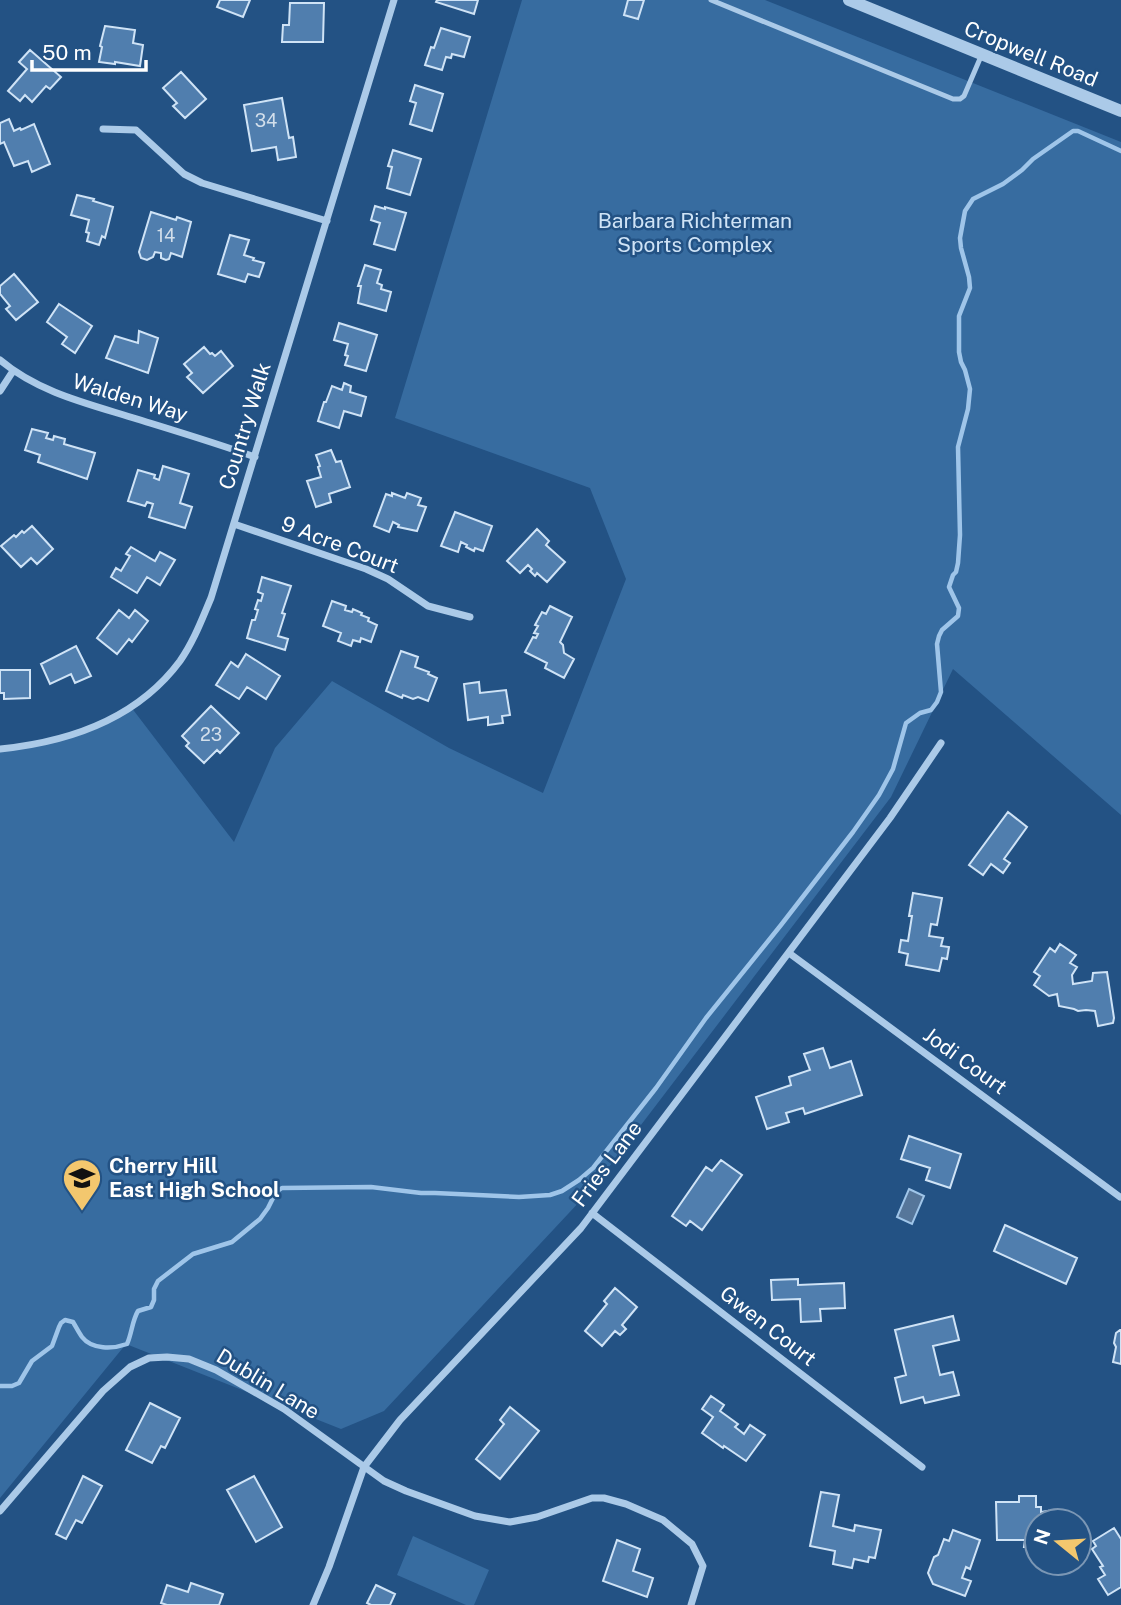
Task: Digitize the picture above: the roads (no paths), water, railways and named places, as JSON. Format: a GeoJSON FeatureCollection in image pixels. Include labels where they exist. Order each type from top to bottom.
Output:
{"type":"FeatureCollection","features":[{"type":"Feature","properties":{"kind":"street","name":"Country Walk"},"geometry":{"type":"LineString","coordinates":[[0,749],[31,746],[89,730],[131,707],[161,683],[180,660],[197,632],[211,598],[255,457],[394,0]]}},
{"type":"Feature","properties":{"kind":"street","name":"Cropwell Road"},"geometry":{"type":"LineString","coordinates":[[849,0],[1121,111]]}},
{"type":"Feature","properties":{"kind":"street"},"geometry":{"type":"LineString","coordinates":[[103,129],[136,130],[184,174],[202,183],[327,221]]}},
{"type":"Feature","properties":{"kind":"street","name":"Walden Way"},"geometry":{"type":"LineString","coordinates":[[0,360],[42,388],[255,457]]}},
{"type":"Feature","properties":{"kind":"street"},"geometry":{"type":"LineString","coordinates":[[0,391],[13,371]]}},
{"type":"Feature","properties":{"kind":"street","name":"9 Acre Court"},"geometry":{"type":"LineString","coordinates":[[234,524],[366,569],[388,579],[428,606],[470,617]]}},
{"type":"Feature","properties":{"kind":"street","name":"Fries Lane"},"geometry":{"type":"LineString","coordinates":[[313,1605],[330,1567],[364,1467],[400,1420],[581,1228],[888,821],[941,743]]}},
{"type":"Feature","properties":{"kind":"street","name":"Jodi Court"},"geometry":{"type":"LineString","coordinates":[[789,953],[1120,1197]]}},
{"type":"Feature","properties":{"kind":"street","name":"Gwen Court"},"geometry":{"type":"LineString","coordinates":[[592,1213],[922,1467]]}},
{"type":"Feature","properties":{"kind":"street","name":"Dublin Lane"},"geometry":{"type":"LineString","coordinates":[[0,1511],[103,1391],[130,1367],[149,1358],[190,1359],[216,1370],[284,1409],[384,1481],[475,1516],[510,1522],[537,1517],[592,1498],[604,1498],[663,1520],[692,1544],[703,1566],[691,1605]]}},
{"type":"Feature","properties":{"kind":"lane"},"geometry":{"type":"LineString","coordinates":[[711,0],[953,99],[964,96],[982,54]]}},
{"type":"Feature","properties":{"kind":"waterway"},"geometry":{"type":"LineString","coordinates":[[0,1386],[19,1383],[32,1361],[52,1346],[61,1323],[65,1320],[73,1322],[82,1337],[91,1344],[109,1347],[127,1344],[138,1311],[151,1307],[158,1281],[193,1254],[232,1242],[260,1219],[276,1192],[282,1188],[371,1187],[421,1193],[519,1197],[550,1195],[562,1191],[593,1168],[656,1088],[706,1018],[853,832],[879,795],[893,769],[906,723],[920,713],[931,710],[941,692],[937,644],[942,630],[958,616],[959,608],[949,587],[958,563],[958,447],[970,389],[959,352],[959,316],[970,288],[960,238],[965,211],[973,199],[1003,184],[1073,131],[1121,151]]}},
{"type":"Feature","properties":{"kind":"place","name":"Cherry Hill East High School"},"geometry":{"type":"Point","coordinates":[82,1212]}},
{"type":"Feature","properties":{"kind":"park label","name":"Barbara Richterman Sports Complex"},"geometry":{"type":"Point","coordinates":[695,233]}}]}
